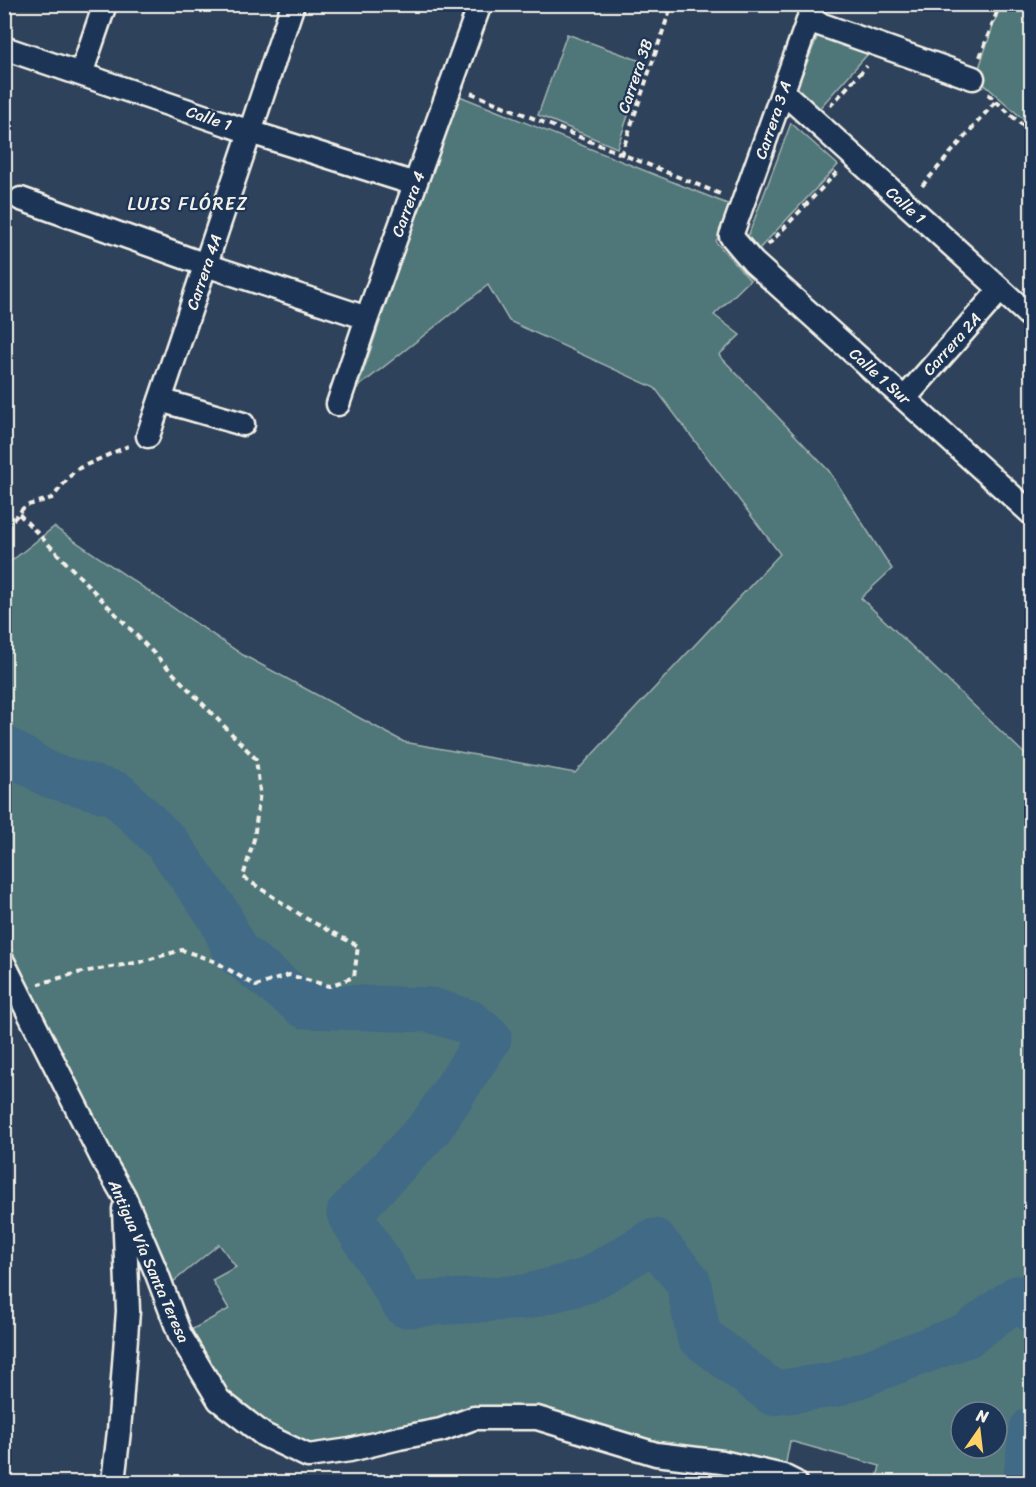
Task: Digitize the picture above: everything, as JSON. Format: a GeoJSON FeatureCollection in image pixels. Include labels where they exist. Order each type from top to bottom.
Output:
{"type":"FeatureCollection","features":[{"type":"Feature","properties":{"kind":"street"},"geometry":{"type":"LineString","coordinates":[[81,74],[105,4]]}},
{"type":"Feature","properties":{"kind":"street","name":"Carrera 4A"},"geometry":{"type":"LineString","coordinates":[[148,436],[293,4]]}},
{"type":"Feature","properties":{"kind":"street","name":"Carrera 4"},"geometry":{"type":"LineString","coordinates":[[338,404],[480,4]]}},
{"type":"Feature","properties":{"kind":"street"},"geometry":{"type":"LineString","coordinates":[[811,12],[884,47],[973,78]]}},
{"type":"Feature","properties":{"kind":"street","name":"Carrera 3 A"},"geometry":{"type":"LineString","coordinates":[[731,236],[811,12]]}},
{"type":"Feature","properties":{"kind":"street","name":"Calle 1"},"geometry":{"type":"LineString","coordinates":[[4,48],[250,132],[415,184]]}},
{"type":"Feature","properties":{"kind":"street","name":"Calle 1"},"geometry":{"type":"LineString","coordinates":[[783,92],[1032,318]]}},
{"type":"Feature","properties":{"kind":"street"},"geometry":{"type":"LineString","coordinates":[[21,199],[206,265],[367,318]]}},
{"type":"Feature","properties":{"kind":"street","name":"Calle 1 Sur"},"geometry":{"type":"LineString","coordinates":[[731,236],[753,262],[1032,514]]}},
{"type":"Feature","properties":{"kind":"street","name":"Carrera 2A"},"geometry":{"type":"LineString","coordinates":[[905,398],[1000,290]]}},
{"type":"Feature","properties":{"kind":"street"},"geometry":{"type":"LineString","coordinates":[[160,400],[243,424]]}},
{"type":"Feature","properties":{"kind":"street","name":"Antigua Vía Santa Teresa"},"geometry":{"type":"LineString","coordinates":[[4,964],[103,1160],[124,1196],[180,1335],[219,1400],[264,1435],[308,1456],[350,1450],[441,1430],[474,1418],[537,1418],[656,1454],[722,1462],[783,1476],[795,1482]]}},
{"type":"Feature","properties":{"kind":"street"},"geometry":{"type":"LineString","coordinates":[[113,1482],[120,1431],[128,1311],[124,1196]]}},
{"type":"Feature","properties":{"kind":"path","name":"Carrera 3B"},"geometry":{"type":"LineString","coordinates":[[621,155],[672,4]]}},
{"type":"Feature","properties":{"kind":"path"},"geometry":{"type":"LineString","coordinates":[[999,4],[973,78],[1032,134]]}},
{"type":"Feature","properties":{"kind":"path"},"geometry":{"type":"LineString","coordinates":[[815,122],[884,47]]}},
{"type":"Feature","properties":{"kind":"path"},"geometry":{"type":"LineString","coordinates":[[451,85],[744,203]]}},
{"type":"Feature","properties":{"kind":"path"},"geometry":{"type":"LineString","coordinates":[[905,204],[996,102]]}},
{"type":"Feature","properties":{"kind":"path"},"geometry":{"type":"LineString","coordinates":[[753,262],[852,156]]}},
{"type":"Feature","properties":{"kind":"path"},"geometry":{"type":"LineString","coordinates":[[4,538],[7,527],[25,506],[52,498],[75,470],[148,436]]}},
{"type":"Feature","properties":{"kind":"path"},"geometry":{"type":"LineString","coordinates":[[16,987],[140,962],[183,950],[216,962],[256,986],[289,975],[329,986],[354,977],[358,946],[307,919],[243,877],[254,839],[260,792],[256,759],[19,514]]}},
{"type":"Feature","properties":{"kind":"green space"},"geometry":{"type":"Polygon","coordinates":[[[1000,5],[1031,5],[1031,126],[976,77],[1000,5]]]}},
{"type":"Feature","properties":{"kind":"green space"},"geometry":{"type":"Polygon","coordinates":[[[820,30],[874,47],[818,110],[796,90],[820,30]]]}},
{"type":"Feature","properties":{"kind":"green space"},"geometry":{"type":"Polygon","coordinates":[[[567,34],[646,63],[617,148],[538,115],[567,34]]]}},
{"type":"Feature","properties":{"kind":"green space"},"geometry":{"type":"Polygon","coordinates":[[[457,95],[730,205],[716,242],[750,280],[714,315],[740,335],[719,355],[829,471],[892,569],[861,598],[1031,760],[1031,1482],[876,1482],[880,1466],[790,1441],[784,1473],[591,1427],[534,1410],[332,1446],[274,1449],[187,1355],[191,1330],[229,1309],[212,1280],[236,1267],[219,1244],[167,1287],[99,1129],[5,936],[4,655],[7,648],[5,646],[5,566],[54,527],[243,655],[404,742],[575,773],[780,554],[655,388],[509,321],[488,285],[358,387],[457,95]]]}},
{"type":"Feature","properties":{"kind":"green space"},"geometry":{"type":"Polygon","coordinates":[[[791,123],[838,165],[757,251],[747,239],[791,123]]]}},
{"type":"Feature","properties":{"kind":"waterway"},"geometry":{"type":"LineString","coordinates":[[4,748],[49,775],[117,794],[167,843],[220,917],[236,952],[305,1006],[431,1010],[469,1022],[489,1038],[431,1127],[349,1213],[405,1305],[525,1297],[586,1281],[654,1241],[688,1281],[699,1336],[773,1393],[834,1385],[967,1335],[1017,1298],[1032,1310]]}},
{"type":"Feature","properties":{"kind":"waterway"},"geometry":{"type":"LineString","coordinates":[[1025,1482],[1032,1429]]}},
{"type":"Feature","properties":{"kind":"district","name":"LUIS FLÓREZ"},"geometry":{"type":"Point","coordinates":[188,204]}}]}
